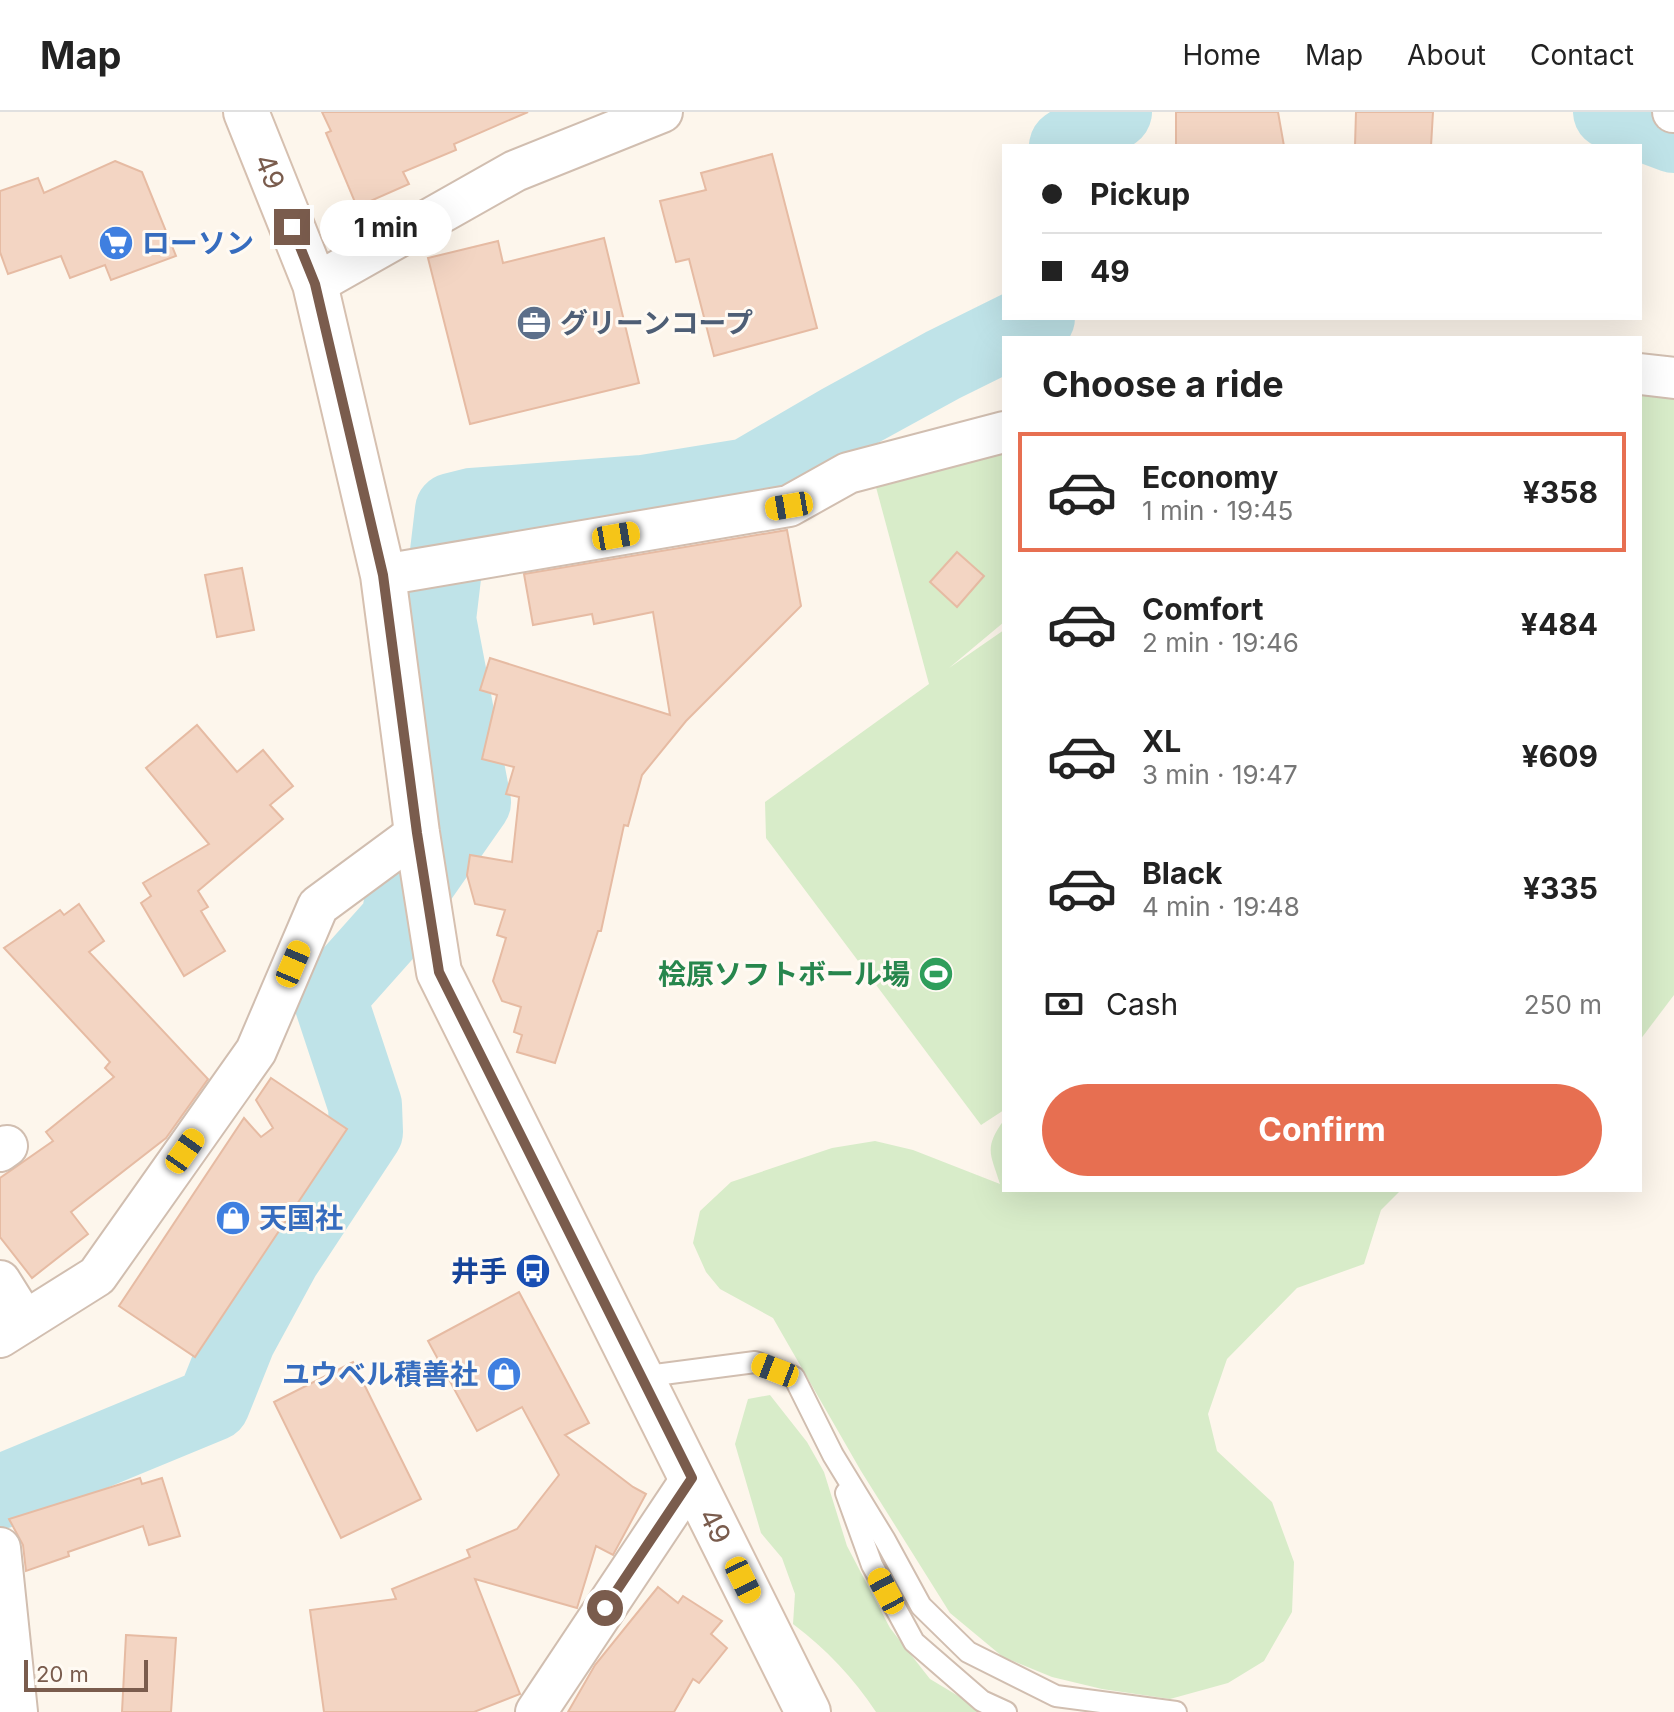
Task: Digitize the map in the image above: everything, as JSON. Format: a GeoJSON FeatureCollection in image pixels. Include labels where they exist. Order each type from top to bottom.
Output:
{"type":"FeatureCollection","features":[{"type":"Feature","properties":{"kind":"street","name":"49"},"geometry":{"type":"LineString","coordinates":[[246,112],[315,284],[383,575],[439,972],[808,1712]]}},
{"type":"Feature","properties":{"kind":"street"},"geometry":{"type":"LineString","coordinates":[[315,284],[515,171],[662,112]]}},
{"type":"Feature","properties":{"kind":"street"},"geometry":{"type":"LineString","coordinates":[[1642,374],[1674,378]]}},
{"type":"Feature","properties":{"kind":"street"},"geometry":{"type":"LineString","coordinates":[[383,575],[789,506],[848,473],[1002,433]]}},
{"type":"Feature","properties":{"kind":"street"},"geometry":{"type":"LineString","coordinates":[[0,1281],[12,1329],[97,1276],[256,1051],[318,906],[418,838]]}},
{"type":"Feature","properties":{"kind":"street"},"geometry":{"type":"LineString","coordinates":[[536,1712],[692,1478]]}},
{"type":"Feature","properties":{"kind":"street"},"geometry":{"type":"LineString","coordinates":[[0,1548],[17,1712]]}},
{"type":"Feature","properties":{"kind":"lane"},"geometry":{"type":"LineString","coordinates":[[640,1377],[755,1362],[794,1377],[833,1455],[921,1606],[968,1652],[1056,1696],[1176,1712]]}},
{"type":"Feature","properties":{"kind":"lane"},"geometry":{"type":"LineString","coordinates":[[833,1455],[872,1565],[914,1642],[982,1701],[1006,1712]]}},
{"type":"Feature","properties":{"kind":"green space"},"geometry":{"type":"Polygon","coordinates":[[[1642,394],[1674,397],[1674,995],[1642,1037],[1642,394]]]}},
{"type":"Feature","properties":{"kind":"green space","name":"桧原ソフトボール場"},"geometry":{"type":"Polygon","coordinates":[[[1002,445],[1002,624],[949,668],[1002,631],[1002,1111],[981,1125],[766,838],[765,802],[929,684],[873,476],[1002,445]]]}},
{"type":"Feature","properties":{"kind":"green space"},"geometry":{"type":"Polygon","coordinates":[[[1002,1123],[1002,1192],[1399,1192],[1381,1210],[1364,1264],[1297,1288],[1227,1359],[1208,1414],[1217,1451],[1272,1502],[1294,1562],[1292,1612],[1264,1661],[1228,1683],[1170,1699],[1102,1689],[1052,1677],[1003,1657],[950,1613],[861,1471],[773,1318],[720,1289],[706,1272],[693,1243],[700,1211],[731,1182],[832,1148],[875,1141],[913,1150],[1000,1184],[991,1152],[1002,1123]]]}},
{"type":"Feature","properties":{"kind":"green space"},"geometry":{"type":"Polygon","coordinates":[[[770,1395],[807,1442],[824,1472],[847,1546],[890,1628],[930,1679],[985,1712],[876,1712],[839,1665],[793,1624],[795,1594],[782,1558],[761,1533],[735,1444],[748,1399],[770,1395]]]}},
{"type":"Feature","properties":{"kind":"building"},"geometry":{"type":"Polygon","coordinates":[[[322,112],[528,112],[454,144],[456,150],[403,172],[409,184],[357,207],[326,133],[331,131],[322,112]]]}},
{"type":"Feature","properties":{"kind":"building"},"geometry":{"type":"Polygon","coordinates":[[[1176,112],[1278,112],[1284,144],[1176,144],[1176,112]]]}},
{"type":"Feature","properties":{"kind":"building"},"geometry":{"type":"Polygon","coordinates":[[[1356,112],[1433,112],[1431,144],[1355,144],[1356,112]]]}},
{"type":"Feature","properties":{"kind":"building"},"geometry":{"type":"Polygon","coordinates":[[[772,154],[817,328],[714,356],[689,259],[676,262],[660,201],[706,190],[701,173],[772,154]]]}},
{"type":"Feature","properties":{"kind":"building"},"geometry":{"type":"Polygon","coordinates":[[[115,161],[142,172],[176,256],[111,280],[105,265],[70,278],[61,256],[8,274],[0,252],[0,191],[38,178],[44,193],[115,161]]]}},
{"type":"Feature","properties":{"kind":"building","name":"グリーンコープ"},"geometry":{"type":"Polygon","coordinates":[[[604,238],[639,383],[470,424],[428,258],[498,241],[503,263],[604,238]]]}},
{"type":"Feature","properties":{"kind":"building"},"geometry":{"type":"Polygon","coordinates":[[[787,530],[801,606],[686,721],[642,775],[628,826],[624,825],[601,931],[598,931],[555,1063],[517,1052],[522,1035],[514,1032],[521,1007],[502,1001],[493,981],[506,938],[497,935],[505,910],[475,904],[467,875],[470,855],[512,862],[519,797],[506,794],[514,767],[482,759],[497,695],[480,690],[490,658],[670,715],[653,612],[594,624],[592,614],[533,625],[524,574],[787,530]]]}},
{"type":"Feature","properties":{"kind":"building"},"geometry":{"type":"Polygon","coordinates":[[[957,552],[984,576],[957,607],[930,582],[957,552]]]}},
{"type":"Feature","properties":{"kind":"building"},"geometry":{"type":"Polygon","coordinates":[[[242,568],[254,630],[217,637],[205,575],[242,568]]]}},
{"type":"Feature","properties":{"kind":"building"},"geometry":{"type":"Polygon","coordinates":[[[197,725],[237,772],[263,750],[293,786],[270,805],[283,819],[198,891],[208,907],[201,911],[225,951],[184,976],[141,903],[151,896],[143,883],[209,844],[146,768],[197,725]]]}},
{"type":"Feature","properties":{"kind":"building"},"geometry":{"type":"Polygon","coordinates":[[[79,904],[104,941],[89,952],[208,1079],[166,1138],[71,1212],[88,1234],[32,1278],[0,1237],[0,1178],[53,1141],[46,1132],[114,1077],[105,1068],[110,1062],[4,948],[60,910],[64,915],[79,904]]]}},
{"type":"Feature","properties":{"kind":"building","name":"天国社"},"geometry":{"type":"Polygon","coordinates":[[[271,1078],[347,1129],[195,1357],[119,1306],[244,1118],[261,1137],[273,1128],[256,1100],[271,1078]]]}},
{"type":"Feature","properties":{"kind":"building"},"geometry":{"type":"Polygon","coordinates":[[[519,1292],[589,1423],[565,1435],[646,1494],[613,1555],[596,1546],[577,1608],[475,1579],[520,1694],[474,1712],[324,1712],[310,1610],[396,1599],[392,1589],[470,1557],[467,1550],[517,1529],[559,1475],[522,1407],[477,1431],[428,1341],[519,1292]]]}},
{"type":"Feature","properties":{"kind":"building"},"geometry":{"type":"Polygon","coordinates":[[[353,1362],[421,1499],[341,1538],[274,1402],[353,1362]]]}},
{"type":"Feature","properties":{"kind":"building"},"geometry":{"type":"Polygon","coordinates":[[[140,1478],[142,1484],[162,1478],[180,1536],[149,1545],[143,1526],[68,1552],[69,1556],[26,1571],[23,1545],[9,1519],[140,1478]]]}},
{"type":"Feature","properties":{"kind":"building"},"geometry":{"type":"Polygon","coordinates":[[[658,1587],[678,1603],[683,1596],[722,1621],[711,1634],[727,1648],[699,1683],[693,1679],[674,1712],[568,1712],[595,1665],[658,1587]]]}},
{"type":"Feature","properties":{"kind":"building"},"geometry":{"type":"Polygon","coordinates":[[[126,1635],[176,1638],[171,1712],[122,1712],[126,1635]]]}},
{"type":"Feature","properties":{"kind":"waterway"},"geometry":{"type":"LineString","coordinates":[[1069,144],[1115,112]]}},
{"type":"Feature","properties":{"kind":"waterway"},"geometry":{"type":"LineString","coordinates":[[1610,112],[1674,136]]}},
{"type":"Feature","properties":{"kind":"waterway"},"geometry":{"type":"LineString","coordinates":[[0,1492],[213,1404],[239,1339],[283,1258],[366,1132],[365,1105],[327,990],[341,984],[398,920],[400,908],[474,802],[439,619],[452,510],[472,505],[643,492],[748,475],[943,365],[1034,320]]}},
{"type":"Feature","properties":{"kind":"place","name":"ローソン"},"geometry":{"type":"Point","coordinates":[116,243]}},
{"type":"Feature","properties":{"kind":"place","name":"グリーンコープ"},"geometry":{"type":"Point","coordinates":[534,323]}},
{"type":"Feature","properties":{"kind":"place","name":"桧原ソフトボール場"},"geometry":{"type":"Point","coordinates":[936,974]}},
{"type":"Feature","properties":{"kind":"place","name":"天国社"},"geometry":{"type":"Point","coordinates":[233,1218]}},
{"type":"Feature","properties":{"kind":"place","name":"井手"},"geometry":{"type":"Point","coordinates":[533,1271]}},
{"type":"Feature","properties":{"kind":"place","name":"ユウベル積善社"},"geometry":{"type":"Point","coordinates":[504,1374]}},
{"type":"Feature","properties":{"kind":"route"},"geometry":{"type":"LineString","coordinates":[[292,227],[315,284],[383,575],[439,972],[692,1478],[605,1608]]}}]}
